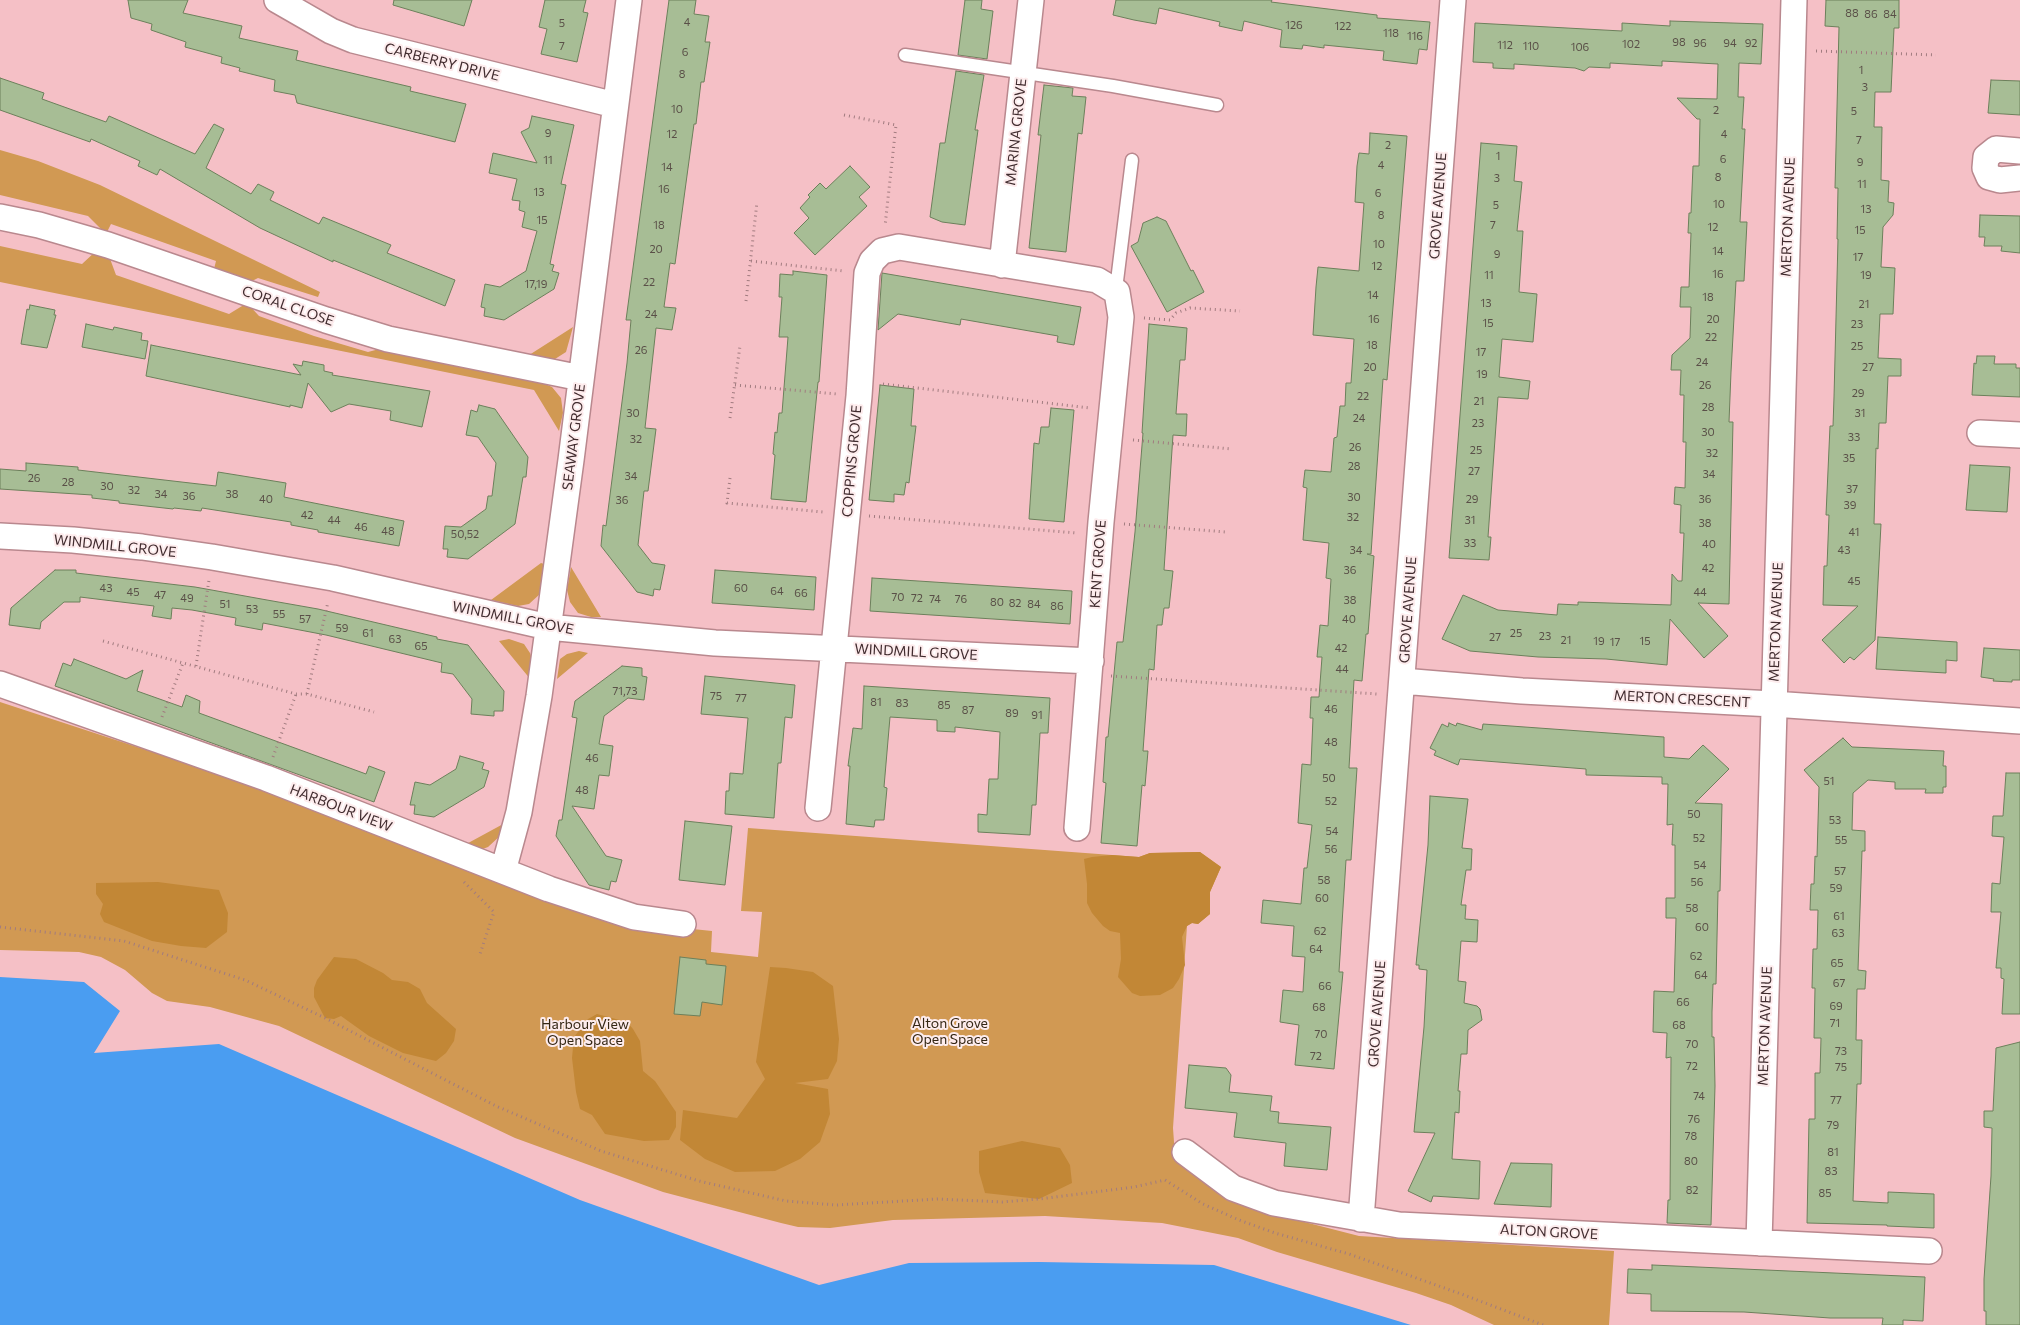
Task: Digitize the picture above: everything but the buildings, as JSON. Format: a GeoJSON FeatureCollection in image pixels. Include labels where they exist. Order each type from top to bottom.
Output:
{"type":"FeatureCollection","features":[{"type":"Feature","properties":{"kind":"street","name":"CARBERRY DRIVE"},"geometry":{"type":"LineString","coordinates":[[277,0],[331,31],[354,40],[615,105]]}},
{"type":"Feature","properties":{"kind":"street","name":"SEAWAY GROVE"},"geometry":{"type":"LineString","coordinates":[[502,871],[519,812],[539,696],[629,0]]}},
{"type":"Feature","properties":{"kind":"street","name":"MARINA GROVE"},"geometry":{"type":"LineString","coordinates":[[1002,264],[1031,0]]}},
{"type":"Feature","properties":{"kind":"street","name":"GROVE AVENUE"},"geometry":{"type":"LineString","coordinates":[[1361,1219],[1453,0]]}},
{"type":"Feature","properties":{"kind":"street","name":"MERTON AVENUE"},"geometry":{"type":"LineString","coordinates":[[1759,1243],[1794,0]]}},
{"type":"Feature","properties":{"kind":"street"},"geometry":{"type":"LineString","coordinates":[[2020,150],[1996,149],[1986,157],[1985,168],[1989,177],[2000,180],[2020,178]]}},
{"type":"Feature","properties":{"kind":"street","name":"CORAL CLOSE"},"geometry":{"type":"LineString","coordinates":[[0,217],[39,225],[108,245],[326,320],[388,339],[581,378]]}},
{"type":"Feature","properties":{"kind":"street"},"geometry":{"type":"LineString","coordinates":[[867,274],[872,261],[882,252],[899,247],[1097,280],[1119,302]]}},
{"type":"Feature","properties":{"kind":"street","name":"COPPINS GROVE"},"geometry":{"type":"LineString","coordinates":[[818,808],[859,388],[867,274]]}},
{"type":"Feature","properties":{"kind":"street","name":"KENT GROVE"},"geometry":{"type":"LineString","coordinates":[[1077,828],[1101,529],[1113,411],[1119,302]]}},
{"type":"Feature","properties":{"kind":"street"},"geometry":{"type":"LineString","coordinates":[[1980,432],[2020,435]]}},
{"type":"Feature","properties":{"kind":"street","name":"WINDMILL GROVE"},"geometry":{"type":"LineString","coordinates":[[0,536],[113,544],[212,557],[333,578],[548,627],[715,642],[835,647],[1091,668]]}},
{"type":"Feature","properties":{"kind":"street","name":"HARBOUR VIEW"},"geometry":{"type":"LineString","coordinates":[[0,684],[266,778],[549,889],[634,916],[683,924]]}},
{"type":"Feature","properties":{"kind":"street","name":"MERTON CRESCENT"},"geometry":{"type":"LineString","coordinates":[[1402,688],[1522,691],[1774,704],[2020,720]]}},
{"type":"Feature","properties":{"kind":"street","name":"ALTON GROVE"},"geometry":{"type":"LineString","coordinates":[[1185,1152],[1233,1188],[1274,1203],[1399,1225],[1929,1251]]}},
{"type":"Feature","properties":{"kind":"lane"},"geometry":{"type":"LineString","coordinates":[[905,55],[1113,86],[1217,105]]}},
{"type":"Feature","properties":{"kind":"lane"},"geometry":{"type":"LineString","coordinates":[[1119,302],[1132,160]]}},
{"type":"Feature","properties":{"kind":"path"},"geometry":{"type":"LineString","coordinates":[[1793,50],[1936,55]]}},
{"type":"Feature","properties":{"kind":"path"},"geometry":{"type":"LineString","coordinates":[[844,115],[896,125],[882,252]]}},
{"type":"Feature","properties":{"kind":"path"},"geometry":{"type":"LineString","coordinates":[[746,301],[757,202]]}},
{"type":"Feature","properties":{"kind":"path"},"geometry":{"type":"LineString","coordinates":[[751,261],[867,274]]}},
{"type":"Feature","properties":{"kind":"path"},"geometry":{"type":"LineString","coordinates":[[1119,302],[1170,320],[1176,313],[1190,308],[1240,311]]}},
{"type":"Feature","properties":{"kind":"path"},"geometry":{"type":"LineString","coordinates":[[730,418],[740,346]]}},
{"type":"Feature","properties":{"kind":"path"},"geometry":{"type":"LineString","coordinates":[[736,385],[859,388],[1113,411]]}},
{"type":"Feature","properties":{"kind":"path"},"geometry":{"type":"LineString","coordinates":[[1109,438],[1232,449]]}},
{"type":"Feature","properties":{"kind":"path"},"geometry":{"type":"LineString","coordinates":[[730,478],[726,503],[847,514],[1101,529],[1226,532]]}},
{"type":"Feature","properties":{"kind":"path"},"geometry":{"type":"LineString","coordinates":[[196,666],[212,557]]}},
{"type":"Feature","properties":{"kind":"path"},"geometry":{"type":"LineString","coordinates":[[307,694],[333,578]]}},
{"type":"Feature","properties":{"kind":"path"},"geometry":{"type":"LineString","coordinates":[[102,641],[296,694],[307,694],[374,712]]}},
{"type":"Feature","properties":{"kind":"path"},"geometry":{"type":"LineString","coordinates":[[154,738],[183,663]]}},
{"type":"Feature","properties":{"kind":"path"},"geometry":{"type":"LineString","coordinates":[[1091,668],[1402,688]]}},
{"type":"Feature","properties":{"kind":"path"},"geometry":{"type":"LineString","coordinates":[[266,778],[296,694]]}},
{"type":"Feature","properties":{"kind":"path"},"geometry":{"type":"LineString","coordinates":[[461,879],[494,912],[480,954]]}},
{"type":"Feature","properties":{"kind":"path"},"geometry":{"type":"LineString","coordinates":[[0,927],[124,941],[245,980],[325,1018],[496,1106],[601,1151],[699,1181],[786,1201],[836,1205],[938,1199],[1002,1202],[1134,1187],[1165,1180],[1203,1204],[1239,1220],[1275,1233],[1349,1254],[1464,1294],[1543,1325]]}},
{"type":"Feature","properties":{"kind":"green space"},"geometry":{"type":"Polygon","coordinates":[[[0,150],[38,161],[100,185],[320,292],[318,297],[258,278],[250,282],[214,269],[216,261],[111,224],[106,234],[88,216],[0,195],[0,150]]]}},
{"type":"Feature","properties":{"kind":"green space"},"geometry":{"type":"Polygon","coordinates":[[[0,246],[82,264],[96,251],[109,256],[116,275],[229,314],[247,303],[259,316],[314,336],[368,352],[383,348],[536,380],[552,387],[561,398],[563,413],[559,431],[534,390],[0,282],[0,246]]]}},
{"type":"Feature","properties":{"kind":"green space"},"geometry":{"type":"Polygon","coordinates":[[[573,327],[566,352],[555,359],[544,361],[526,357],[573,327]]]}},
{"type":"Feature","properties":{"kind":"green space"},"geometry":{"type":"Polygon","coordinates":[[[541,563],[547,565],[546,580],[540,594],[529,604],[518,606],[491,600],[541,563]]]}},
{"type":"Feature","properties":{"kind":"green space"},"geometry":{"type":"Polygon","coordinates":[[[571,567],[601,617],[591,617],[578,613],[570,602],[567,590],[571,567]]]}},
{"type":"Feature","properties":{"kind":"green space"},"geometry":{"type":"Polygon","coordinates":[[[509,639],[524,644],[530,653],[534,666],[531,680],[499,641],[509,639]]]}},
{"type":"Feature","properties":{"kind":"green space"},"geometry":{"type":"Polygon","coordinates":[[[579,651],[588,653],[557,679],[560,659],[567,654],[579,651]]]}},
{"type":"Feature","properties":{"kind":"green space"},"geometry":{"type":"Polygon","coordinates":[[[0,702],[683,928],[712,931],[711,952],[758,957],[762,912],[741,911],[748,828],[1139,857],[1150,853],[1200,852],[1221,867],[1210,892],[1210,914],[1198,924],[1192,923],[1187,926],[1173,1128],[1175,1156],[1250,1208],[1359,1236],[1614,1251],[1609,1325],[1494,1325],[1451,1305],[1416,1293],[1277,1252],[1238,1238],[1162,1223],[1045,1216],[893,1220],[830,1228],[798,1227],[663,1192],[515,1138],[279,1026],[210,1007],[167,1001],[152,993],[125,970],[101,957],[79,952],[0,950],[0,702]]]}},
{"type":"Feature","properties":{"kind":"green space"},"geometry":{"type":"Polygon","coordinates":[[[505,823],[501,835],[488,847],[480,850],[459,848],[505,823]]]}},
{"type":"Feature","properties":{"kind":"green space"},"geometry":{"type":"Polygon","coordinates":[[[1200,852],[1221,867],[1210,892],[1210,914],[1198,924],[1192,923],[1187,926],[1182,937],[1185,965],[1179,979],[1173,988],[1160,995],[1140,996],[1132,993],[1118,977],[1121,959],[1120,933],[1110,931],[1103,926],[1092,913],[1087,903],[1084,859],[1112,855],[1139,857],[1150,853],[1200,852]]]}},
{"type":"Feature","properties":{"kind":"green space"},"geometry":{"type":"Polygon","coordinates":[[[158,882],[219,890],[228,913],[227,932],[206,948],[181,946],[152,941],[104,922],[100,914],[103,904],[96,894],[96,883],[158,882]]]}},
{"type":"Feature","properties":{"kind":"green space"},"geometry":{"type":"Polygon","coordinates":[[[334,957],[356,959],[383,973],[392,980],[408,982],[420,989],[427,1003],[456,1029],[454,1041],[446,1053],[436,1061],[403,1053],[369,1036],[341,1016],[334,1019],[325,1018],[314,997],[314,988],[317,980],[334,957]]]}},
{"type":"Feature","properties":{"kind":"green space"},"geometry":{"type":"Polygon","coordinates":[[[770,967],[813,972],[833,986],[839,1039],[837,1061],[828,1079],[795,1083],[828,1089],[830,1114],[820,1142],[800,1159],[775,1171],[735,1172],[705,1159],[680,1140],[683,1110],[737,1118],[765,1079],[756,1062],[770,967]]]}},
{"type":"Feature","properties":{"kind":"green space","name":"Harbour View Open Space"},"geometry":{"type":"Polygon","coordinates":[[[597,1014],[627,1022],[640,1041],[643,1071],[655,1081],[676,1112],[676,1127],[669,1140],[644,1141],[605,1134],[592,1115],[580,1109],[572,1058],[574,1037],[588,1019],[597,1014]]]}},
{"type":"Feature","properties":{"kind":"green space"},"geometry":{"type":"Polygon","coordinates":[[[1022,1141],[1060,1148],[1070,1165],[1072,1183],[1039,1199],[985,1193],[979,1172],[979,1151],[1022,1141]]]}},
{"type":"Feature","properties":{"kind":"water"},"geometry":{"type":"Polygon","coordinates":[[[0,977],[84,982],[120,1011],[94,1053],[219,1044],[580,1200],[819,1285],[909,1263],[1039,1262],[1214,1265],[1411,1325],[0,1325],[0,977]]]}},
{"type":"Feature","properties":{"kind":"park label","name":"Alton Grove Open Space"},"geometry":{"type":"Point","coordinates":[950,1032]}}]}
